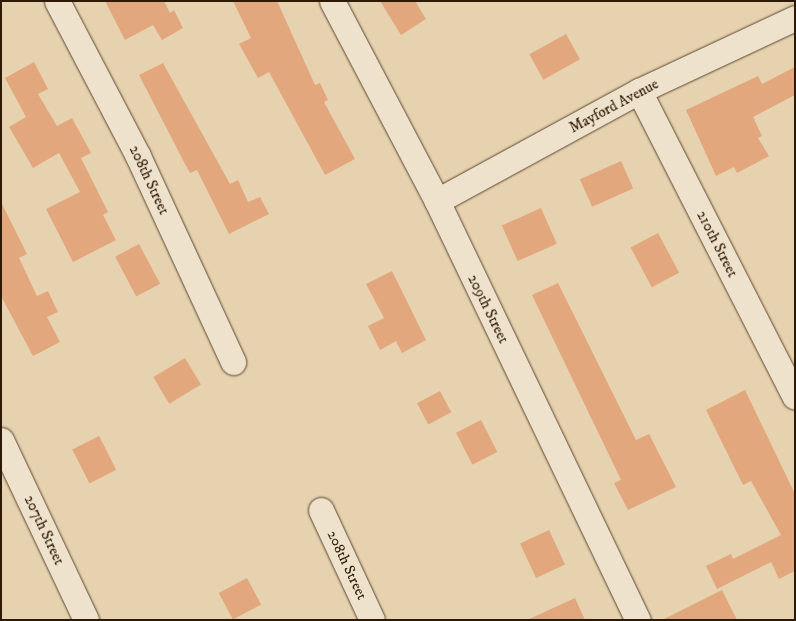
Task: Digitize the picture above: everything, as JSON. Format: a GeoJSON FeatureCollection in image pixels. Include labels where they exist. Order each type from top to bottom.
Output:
{"type":"FeatureCollection","features":[{"type":"Feature","properties":{"kind":"street","name":"208th Street"},"geometry":{"type":"LineString","coordinates":[[57,1],[138,156],[233,362]]}},
{"type":"Feature","properties":{"kind":"street","name":"209th Street"},"geometry":{"type":"LineString","coordinates":[[332,1],[437,201],[638,620]]}},
{"type":"Feature","properties":{"kind":"street","name":"Mayford Avenue"},"geometry":{"type":"LineString","coordinates":[[437,201],[640,91],[795,18]]}},
{"type":"Feature","properties":{"kind":"street","name":"210th Street"},"geometry":{"type":"LineString","coordinates":[[640,91],[795,397]]}},
{"type":"Feature","properties":{"kind":"street","name":"207th Street"},"geometry":{"type":"LineString","coordinates":[[1,440],[86,620]]}},
{"type":"Feature","properties":{"kind":"street","name":"208th Street"},"geometry":{"type":"LineString","coordinates":[[322,510],[372,620]]}},
{"type":"Feature","properties":{"kind":"building"},"geometry":{"type":"Polygon","coordinates":[[[105,1],[164,1],[170,13],[174,10],[183,28],[162,40],[153,25],[125,40],[105,1]]]}},
{"type":"Feature","properties":{"kind":"building"},"geometry":{"type":"Polygon","coordinates":[[[233,1],[277,1],[315,85],[320,83],[328,100],[324,102],[355,159],[325,175],[269,72],[258,78],[239,44],[251,38],[233,1]]]}},
{"type":"Feature","properties":{"kind":"building"},"geometry":{"type":"Polygon","coordinates":[[[380,1],[415,1],[426,19],[401,35],[380,1]]]}},
{"type":"Feature","properties":{"kind":"building"},"geometry":{"type":"Polygon","coordinates":[[[566,34],[580,59],[543,80],[529,54],[566,34]]]}},
{"type":"Feature","properties":{"kind":"building"},"geometry":{"type":"Polygon","coordinates":[[[34,62],[48,89],[38,94],[57,126],[72,118],[91,153],[81,158],[108,212],[103,215],[116,240],[73,262],[46,209],[80,192],[59,153],[33,168],[9,127],[26,117],[5,78],[34,62]]]}},
{"type":"Feature","properties":{"kind":"building"},"geometry":{"type":"Polygon","coordinates":[[[163,63],[230,184],[238,180],[248,202],[260,197],[269,214],[229,234],[197,170],[190,173],[139,75],[163,63]]]}},
{"type":"Feature","properties":{"kind":"building"},"geometry":{"type":"Polygon","coordinates":[[[795,67],[795,95],[753,117],[762,136],[758,138],[769,156],[737,173],[734,167],[716,176],[686,110],[758,76],[762,84],[795,67]]]}},
{"type":"Feature","properties":{"kind":"building"},"geometry":{"type":"Polygon","coordinates":[[[621,161],[633,188],[592,207],[580,179],[621,161]]]}},
{"type":"Feature","properties":{"kind":"building"},"geometry":{"type":"Polygon","coordinates":[[[1,202],[27,254],[19,258],[37,296],[48,291],[58,312],[47,317],[60,342],[33,356],[1,296],[1,202]]]}},
{"type":"Feature","properties":{"kind":"building"},"geometry":{"type":"Polygon","coordinates":[[[541,208],[557,244],[518,261],[502,225],[541,208]]]}},
{"type":"Feature","properties":{"kind":"building"},"geometry":{"type":"Polygon","coordinates":[[[658,233],[679,273],[652,287],[631,248],[658,233]]]}},
{"type":"Feature","properties":{"kind":"building"},"geometry":{"type":"Polygon","coordinates":[[[139,244],[160,284],[136,296],[115,257],[139,244]]]}},
{"type":"Feature","properties":{"kind":"building"},"geometry":{"type":"Polygon","coordinates":[[[392,271],[426,340],[402,353],[396,341],[380,350],[368,326],[384,318],[366,284],[392,271]]]}},
{"type":"Feature","properties":{"kind":"building"},"geometry":{"type":"Polygon","coordinates":[[[558,283],[636,440],[649,434],[676,487],[628,510],[614,483],[621,480],[532,295],[558,283]]]}},
{"type":"Feature","properties":{"kind":"building"},"geometry":{"type":"Polygon","coordinates":[[[185,358],[201,385],[169,404],[153,377],[185,358]]]}},
{"type":"Feature","properties":{"kind":"building"},"geometry":{"type":"Polygon","coordinates":[[[745,390],[795,494],[795,571],[779,579],[771,562],[717,589],[706,566],[731,554],[733,559],[781,535],[751,481],[743,485],[706,410],[745,390]]]}},
{"type":"Feature","properties":{"kind":"building"},"geometry":{"type":"Polygon","coordinates":[[[440,391],[451,412],[428,424],[417,403],[440,391]]]}},
{"type":"Feature","properties":{"kind":"building"},"geometry":{"type":"Polygon","coordinates":[[[481,420],[497,452],[472,465],[456,433],[481,420]]]}},
{"type":"Feature","properties":{"kind":"building"},"geometry":{"type":"Polygon","coordinates":[[[99,436],[116,470],[90,483],[72,450],[99,436]]]}},
{"type":"Feature","properties":{"kind":"building"},"geometry":{"type":"Polygon","coordinates":[[[549,530],[565,564],[536,578],[520,544],[549,530]]]}},
{"type":"Feature","properties":{"kind":"building"},"geometry":{"type":"Polygon","coordinates":[[[247,578],[261,604],[233,620],[219,593],[247,578]]]}},
{"type":"Feature","properties":{"kind":"building"},"geometry":{"type":"Polygon","coordinates":[[[722,590],[737,620],[662,620],[722,590]]]}},
{"type":"Feature","properties":{"kind":"building"},"geometry":{"type":"Polygon","coordinates":[[[575,598],[585,620],[527,620],[575,598]]]}}]}
